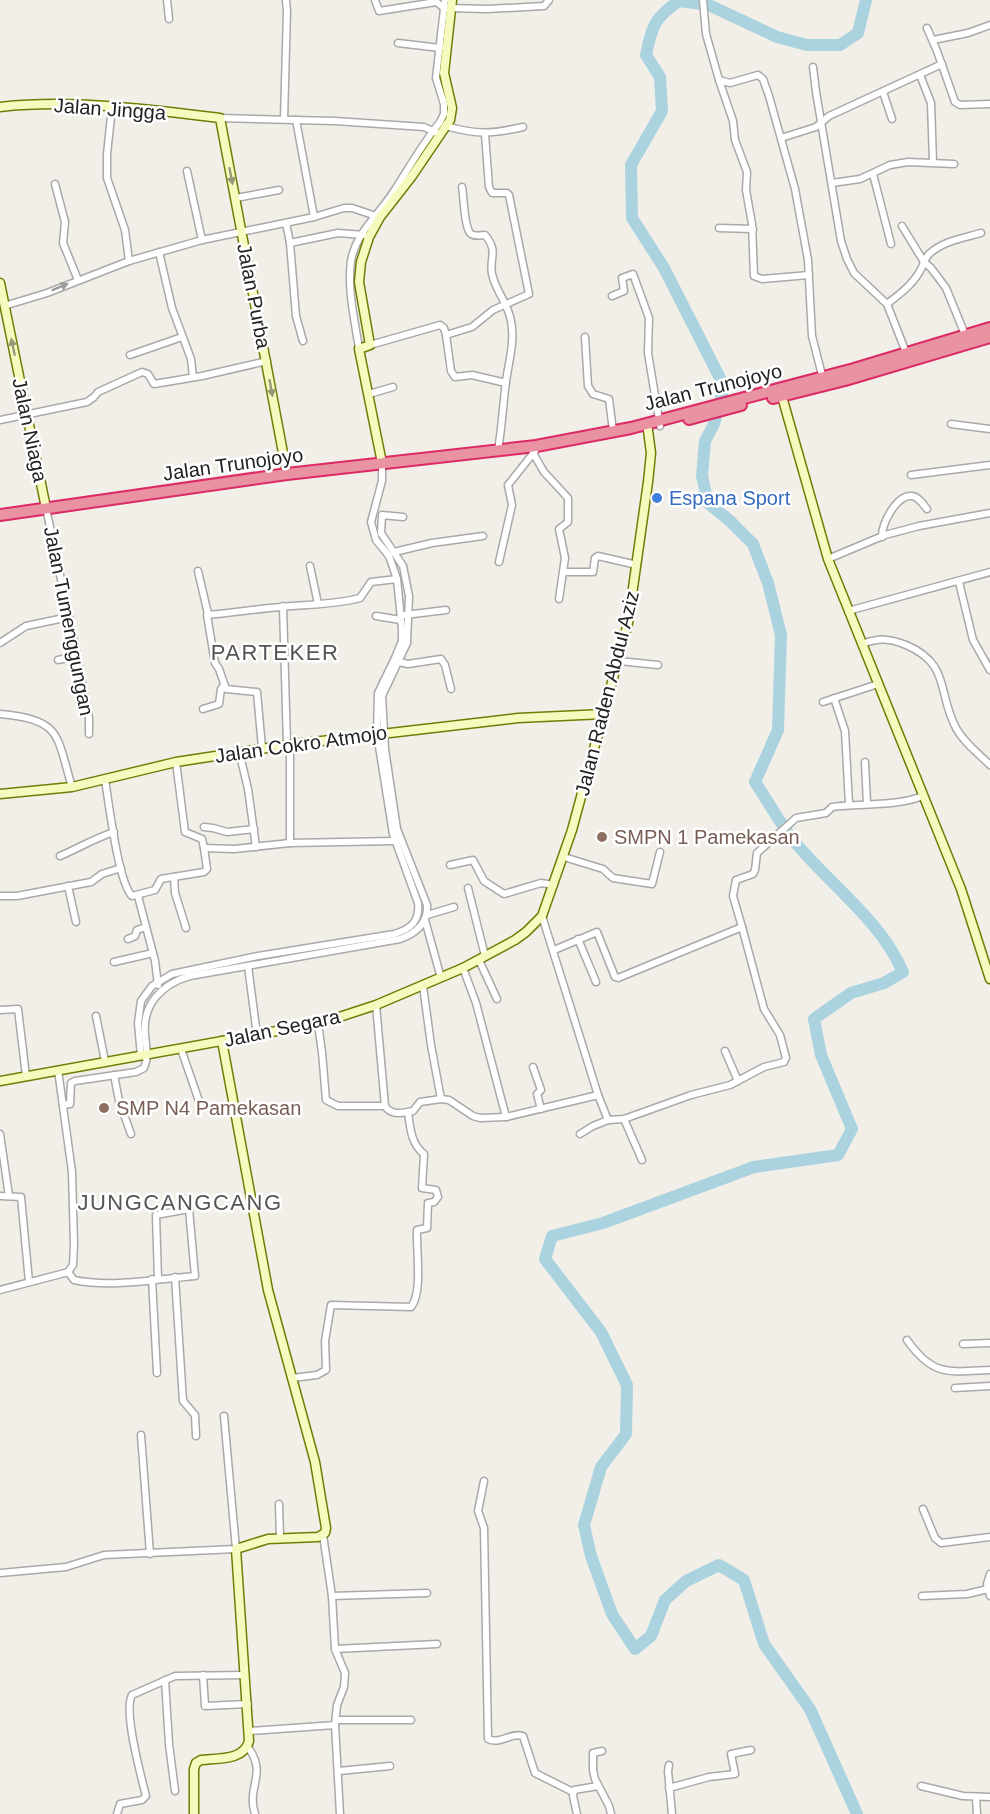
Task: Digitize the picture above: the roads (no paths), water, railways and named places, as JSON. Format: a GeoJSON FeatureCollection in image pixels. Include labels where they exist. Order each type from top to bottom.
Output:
{"type":"FeatureCollection","features":[{"type":"Feature","properties":{"kind":"highway","name":"Jalan Trunojoyo"},"geometry":{"type":"LineString","coordinates":[[0,515],[287,474],[536,448],[613,431],[631,428],[635,431],[753,399],[782,396],[824,381],[967,339],[990,328]]}},
{"type":"Feature","properties":{"kind":"highway","name":"Jalan Trunojoyo"},"geometry":{"type":"LineString","coordinates":[[967,339],[990,337]]}},
{"type":"Feature","properties":{"kind":"main road"},"geometry":{"type":"LineString","coordinates":[[382,463],[359,349],[370,345],[361,326],[359,272],[365,236],[380,218],[436,133],[446,126],[452,114],[441,83],[440,73],[448,6]]}},
{"type":"Feature","properties":{"kind":"main road","name":"Jalan Jingga"},"geometry":{"type":"LineString","coordinates":[[0,106],[53,104],[112,107],[220,118]]}},
{"type":"Feature","properties":{"kind":"main road","name":"Jalan Purba"},"geometry":{"type":"LineString","coordinates":[[220,118],[287,474]]}},
{"type":"Feature","properties":{"kind":"main road","name":"Jalan Niaga"},"geometry":{"type":"LineString","coordinates":[[0,288],[46,508]]}},
{"type":"Feature","properties":{"kind":"main road"},"geometry":{"type":"LineString","coordinates":[[782,396],[828,559],[961,889],[990,979]]}},
{"type":"Feature","properties":{"kind":"main road","name":"Jalan Raden Abdul Aziz"},"geometry":{"type":"LineString","coordinates":[[542,916],[564,857],[628,623],[650,460],[648,426]]}},
{"type":"Feature","properties":{"kind":"main road","name":"Jalan Cokro Atmojo"},"geometry":{"type":"LineString","coordinates":[[0,794],[72,787],[176,762],[262,748],[518,718],[604,714]]}},
{"type":"Feature","properties":{"kind":"main road","name":"Jalan Segara"},"geometry":{"type":"LineString","coordinates":[[0,1081],[318,1024],[376,1005],[463,968],[526,932],[542,916]]}},
{"type":"Feature","properties":{"kind":"main road"},"geometry":{"type":"LineString","coordinates":[[194,1814],[196,1763],[201,1760],[237,1756],[248,1747],[250,1731],[236,1549],[256,1542],[280,1538],[312,1538],[323,1535],[326,1528],[315,1462],[268,1290],[222,1041]]}},
{"type":"Feature","properties":{"kind":"street"},"geometry":{"type":"LineString","coordinates":[[166,0],[169,20]]}},
{"type":"Feature","properties":{"kind":"street"},"geometry":{"type":"LineString","coordinates":[[284,119],[286,0]]}},
{"type":"Feature","properties":{"kind":"street"},"geometry":{"type":"LineString","coordinates":[[375,0],[379,11],[435,1],[448,6],[520,8],[544,6],[549,0]]}},
{"type":"Feature","properties":{"kind":"street"},"geometry":{"type":"LineString","coordinates":[[440,73],[440,48],[448,6],[445,0]]}},
{"type":"Feature","properties":{"kind":"street"},"geometry":{"type":"LineString","coordinates":[[703,3],[706,34],[733,121],[735,140],[747,172],[746,190],[751,209],[756,278],[809,275]]}},
{"type":"Feature","properties":{"kind":"street"},"geometry":{"type":"LineString","coordinates":[[933,40],[968,33],[990,25]]}},
{"type":"Feature","properties":{"kind":"street"},"geometry":{"type":"LineString","coordinates":[[927,28],[955,102],[960,105],[990,104]]}},
{"type":"Feature","properties":{"kind":"street"},"geometry":{"type":"LineString","coordinates":[[398,43],[440,48]]}},
{"type":"Feature","properties":{"kind":"street"},"geometry":{"type":"LineString","coordinates":[[781,138],[810,130],[830,116],[942,64]]}},
{"type":"Feature","properties":{"kind":"street"},"geometry":{"type":"LineString","coordinates":[[813,67],[841,241],[854,273],[887,304],[908,357]]}},
{"type":"Feature","properties":{"kind":"street"},"geometry":{"type":"LineString","coordinates":[[719,81],[730,83],[756,75],[762,77],[769,96],[795,189],[809,275],[812,336],[824,381]]}},
{"type":"Feature","properties":{"kind":"street"},"geometry":{"type":"LineString","coordinates":[[920,75],[931,103],[933,162]]}},
{"type":"Feature","properties":{"kind":"street"},"geometry":{"type":"LineString","coordinates":[[883,92],[892,119]]}},
{"type":"Feature","properties":{"kind":"street"},"geometry":{"type":"LineString","coordinates":[[220,118],[284,119],[424,127],[436,133],[444,114],[446,99]]}},
{"type":"Feature","properties":{"kind":"street"},"geometry":{"type":"LineString","coordinates":[[112,107],[107,178],[125,230],[129,261]]}},
{"type":"Feature","properties":{"kind":"street"},"geometry":{"type":"LineString","coordinates":[[296,120],[314,217]]}},
{"type":"Feature","properties":{"kind":"street"},"geometry":{"type":"LineString","coordinates":[[446,126],[485,134],[523,127]]}},
{"type":"Feature","properties":{"kind":"street"},"geometry":{"type":"LineString","coordinates":[[446,335],[472,327],[493,310],[526,296],[529,291],[509,195],[492,193],[489,187],[485,134]]}},
{"type":"Feature","properties":{"kind":"street"},"geometry":{"type":"LineString","coordinates":[[832,183],[860,179],[891,165],[913,162],[954,164]]}},
{"type":"Feature","properties":{"kind":"street"},"geometry":{"type":"LineString","coordinates":[[187,171],[202,240]]}},
{"type":"Feature","properties":{"kind":"street"},"geometry":{"type":"LineString","coordinates":[[290,243],[338,233],[365,236],[376,216],[408,174]]}},
{"type":"Feature","properties":{"kind":"street"},"geometry":{"type":"LineString","coordinates":[[873,174],[891,244]]}},
{"type":"Feature","properties":{"kind":"street"},"geometry":{"type":"LineString","coordinates":[[55,184],[64,222],[63,243],[78,280]]}},
{"type":"Feature","properties":{"kind":"street"},"geometry":{"type":"LineString","coordinates":[[462,187],[470,233],[485,235],[490,243],[494,257],[491,266],[498,293],[506,303],[512,325],[512,350],[506,383],[502,450]]}},
{"type":"Feature","properties":{"kind":"street"},"geometry":{"type":"LineString","coordinates":[[236,198],[279,190]]}},
{"type":"Feature","properties":{"kind":"street"},"geometry":{"type":"LineString","coordinates":[[4,306],[129,261],[202,240],[314,217],[344,208],[352,208],[376,216]]}},
{"type":"Feature","properties":{"kind":"street"},"geometry":{"type":"LineString","coordinates":[[286,223],[290,243],[296,316],[303,341]]}},
{"type":"Feature","properties":{"kind":"street"},"geometry":{"type":"LineString","coordinates":[[902,226],[924,262],[945,288],[967,339]]}},
{"type":"Feature","properties":{"kind":"street"},"geometry":{"type":"LineString","coordinates":[[719,228],[753,229]]}},
{"type":"Feature","properties":{"kind":"street"},"geometry":{"type":"LineString","coordinates":[[887,304],[909,287],[921,271],[928,255],[944,244],[981,233]]}},
{"type":"Feature","properties":{"kind":"street"},"geometry":{"type":"LineString","coordinates":[[159,252],[172,308],[190,359],[193,377]]}},
{"type":"Feature","properties":{"kind":"street"},"geometry":{"type":"LineString","coordinates":[[612,296],[624,291],[622,278],[633,274],[649,318],[648,352],[660,423]]}},
{"type":"Feature","properties":{"kind":"street"},"geometry":{"type":"LineString","coordinates":[[370,345],[440,325],[444,328],[451,371],[455,377],[472,375],[506,383]]}},
{"type":"Feature","properties":{"kind":"street"},"geometry":{"type":"LineString","coordinates":[[359,349],[361,326]]}},
{"type":"Feature","properties":{"kind":"street"},"geometry":{"type":"LineString","coordinates":[[130,355],[182,337]]}},
{"type":"Feature","properties":{"kind":"street"},"geometry":{"type":"LineString","coordinates":[[585,337],[588,386],[593,394],[609,399],[613,431]]}},
{"type":"Feature","properties":{"kind":"street"},"geometry":{"type":"LineString","coordinates":[[0,420],[87,402],[98,392],[142,372],[148,374],[154,384],[267,361]]}},
{"type":"Feature","properties":{"kind":"street"},"geometry":{"type":"LineString","coordinates":[[369,394],[393,387]]}},
{"type":"Feature","properties":{"kind":"street"},"geometry":{"type":"LineString","coordinates":[[951,424],[990,429]]}},
{"type":"Feature","properties":{"kind":"street"},"geometry":{"type":"LineString","coordinates":[[499,562],[512,505],[508,485],[536,448]]}},
{"type":"Feature","properties":{"kind":"street"},"geometry":{"type":"LineString","coordinates":[[536,448],[544,472],[566,494],[569,502],[568,522],[559,529],[565,558],[559,599]]}},
{"type":"Feature","properties":{"kind":"street"},"geometry":{"type":"LineString","coordinates":[[63,1105],[70,1104],[71,1083],[140,1071],[146,1064],[141,1020],[145,1005],[159,987],[179,971],[248,963],[372,941],[418,930],[427,905],[395,841],[380,733],[378,693],[408,636],[397,579],[389,556],[376,540],[371,522],[382,481],[382,463]]}},
{"type":"Feature","properties":{"kind":"street"},"geometry":{"type":"LineString","coordinates":[[911,475],[990,465]]}},
{"type":"Feature","properties":{"kind":"street"},"geometry":{"type":"LineString","coordinates":[[882,537],[883,524],[903,498],[910,495],[916,497],[927,509]]}},
{"type":"Feature","properties":{"kind":"street","name":"Jalan Tumenggungan"},"geometry":{"type":"LineString","coordinates":[[46,508],[89,718],[89,734]]}},
{"type":"Feature","properties":{"kind":"street"},"geometry":{"type":"LineString","coordinates":[[372,512],[403,517]]}},
{"type":"Feature","properties":{"kind":"street"},"geometry":{"type":"LineString","coordinates":[[828,559],[882,537],[918,526],[990,513]]}},
{"type":"Feature","properties":{"kind":"street"},"geometry":{"type":"LineString","coordinates":[[382,515],[381,533],[405,572],[409,596],[404,616]]}},
{"type":"Feature","properties":{"kind":"street"},"geometry":{"type":"LineString","coordinates":[[394,552],[432,543],[483,536]]}},
{"type":"Feature","properties":{"kind":"street"},"geometry":{"type":"LineString","coordinates":[[564,572],[593,572],[595,558],[598,556],[637,565]]}},
{"type":"Feature","properties":{"kind":"street"},"geometry":{"type":"LineString","coordinates":[[310,566],[318,604]]}},
{"type":"Feature","properties":{"kind":"street"},"geometry":{"type":"LineString","coordinates":[[198,571],[208,614],[206,617],[215,663],[227,690],[257,692],[262,748]]}},
{"type":"Feature","properties":{"kind":"street"},"geometry":{"type":"LineString","coordinates":[[848,610],[990,572]]}},
{"type":"Feature","properties":{"kind":"street"},"geometry":{"type":"LineString","coordinates":[[208,614],[337,603],[360,598],[370,583],[397,579]]}},
{"type":"Feature","properties":{"kind":"street"},"geometry":{"type":"LineString","coordinates":[[958,582],[973,640],[990,670]]}},
{"type":"Feature","properties":{"kind":"street"},"geometry":{"type":"LineString","coordinates":[[283,606],[289,745],[290,843]]}},
{"type":"Feature","properties":{"kind":"street"},"geometry":{"type":"LineString","coordinates":[[376,616],[404,616],[446,610]]}},
{"type":"Feature","properties":{"kind":"street"},"geometry":{"type":"LineString","coordinates":[[0,643],[26,626],[69,617]]}},
{"type":"Feature","properties":{"kind":"street"},"geometry":{"type":"LineString","coordinates":[[862,644],[876,639],[889,639],[916,649],[931,660],[938,672],[957,729],[971,747],[990,765]]}},
{"type":"Feature","properties":{"kind":"street"},"geometry":{"type":"LineString","coordinates":[[380,733],[382,696],[399,662],[400,654]]}},
{"type":"Feature","properties":{"kind":"street"},"geometry":{"type":"LineString","coordinates":[[58,660],[77,656]]}},
{"type":"Feature","properties":{"kind":"street"},"geometry":{"type":"LineString","coordinates":[[399,662],[408,664],[442,659],[451,689]]}},
{"type":"Feature","properties":{"kind":"street"},"geometry":{"type":"LineString","coordinates":[[619,661],[657,665]]}},
{"type":"Feature","properties":{"kind":"street"},"geometry":{"type":"LineString","coordinates":[[823,702],[878,684]]}},
{"type":"Feature","properties":{"kind":"street"},"geometry":{"type":"LineString","coordinates":[[203,709],[219,704],[221,689],[224,685]]}},
{"type":"Feature","properties":{"kind":"street"},"geometry":{"type":"LineString","coordinates":[[834,698],[845,731],[849,804]]}},
{"type":"Feature","properties":{"kind":"street"},"geometry":{"type":"LineString","coordinates":[[0,714],[22,716],[40,722],[54,732],[72,787]]}},
{"type":"Feature","properties":{"kind":"street"},"geometry":{"type":"LineString","coordinates":[[239,752],[256,847]]}},
{"type":"Feature","properties":{"kind":"street"},"geometry":{"type":"LineString","coordinates":[[105,780],[121,868],[129,895],[138,896],[154,890],[160,879],[199,874],[206,870],[202,839],[186,832],[176,762]]}},
{"type":"Feature","properties":{"kind":"street"},"geometry":{"type":"LineString","coordinates":[[865,762],[867,804]]}},
{"type":"Feature","properties":{"kind":"street"},"geometry":{"type":"LineString","coordinates":[[580,1134],[608,1120],[624,1119],[672,1101],[730,1085],[764,1067],[784,1062],[786,1058],[780,1035],[766,1016],[733,896],[736,880],[754,873],[757,853],[796,818],[826,813],[832,807],[849,804],[891,805],[923,796]]}},
{"type":"Feature","properties":{"kind":"street"},"geometry":{"type":"LineString","coordinates":[[393,819],[414,878]]}},
{"type":"Feature","properties":{"kind":"street"},"geometry":{"type":"LineString","coordinates":[[204,827],[227,832],[254,828]]}},
{"type":"Feature","properties":{"kind":"street"},"geometry":{"type":"LineString","coordinates":[[60,856],[86,844],[89,840],[114,832]]}},
{"type":"Feature","properties":{"kind":"street"},"geometry":{"type":"LineString","coordinates":[[204,848],[256,847],[290,843],[395,841]]}},
{"type":"Feature","properties":{"kind":"street"},"geometry":{"type":"LineString","coordinates":[[564,857],[603,869],[613,878],[652,884],[660,852]]}},
{"type":"Feature","properties":{"kind":"street"},"geometry":{"type":"LineString","coordinates":[[450,865],[473,860],[484,881],[504,894],[541,884],[554,885]]}},
{"type":"Feature","properties":{"kind":"street"},"geometry":{"type":"LineString","coordinates":[[0,896],[17,896],[91,882],[102,874],[121,868]]}},
{"type":"Feature","properties":{"kind":"street"},"geometry":{"type":"LineString","coordinates":[[174,877],[175,893],[186,928]]}},
{"type":"Feature","properties":{"kind":"street"},"geometry":{"type":"LineString","coordinates":[[68,886],[76,922]]}},
{"type":"Feature","properties":{"kind":"street"},"geometry":{"type":"LineString","coordinates":[[468,888],[482,958],[497,999]]}},
{"type":"Feature","properties":{"kind":"street"},"geometry":{"type":"LineString","coordinates":[[138,896],[159,987]]}},
{"type":"Feature","properties":{"kind":"street"},"geometry":{"type":"LineString","coordinates":[[423,916],[454,907]]}},
{"type":"Feature","properties":{"kind":"street"},"geometry":{"type":"LineString","coordinates":[[423,916],[441,978]]}},
{"type":"Feature","properties":{"kind":"street"},"geometry":{"type":"LineString","coordinates":[[542,916],[598,1095],[608,1120]]}},
{"type":"Feature","properties":{"kind":"street"},"geometry":{"type":"LineString","coordinates":[[128,939],[135,936],[137,930],[146,927]]}},
{"type":"Feature","properties":{"kind":"street"},"geometry":{"type":"LineString","coordinates":[[554,950],[597,932],[615,977],[618,978],[742,927]]}},
{"type":"Feature","properties":{"kind":"street"},"geometry":{"type":"LineString","coordinates":[[578,939],[596,982]]}},
{"type":"Feature","properties":{"kind":"street"},"geometry":{"type":"LineString","coordinates":[[114,962],[153,953]]}},
{"type":"Feature","properties":{"kind":"street"},"geometry":{"type":"LineString","coordinates":[[248,963],[257,1035]]}},
{"type":"Feature","properties":{"kind":"street"},"geometry":{"type":"LineString","coordinates":[[463,968],[476,1003],[506,1117]]}},
{"type":"Feature","properties":{"kind":"street"},"geometry":{"type":"LineString","coordinates":[[423,986],[441,1099]]}},
{"type":"Feature","properties":{"kind":"street"},"geometry":{"type":"LineString","coordinates":[[376,1005],[385,1106],[393,1113],[408,1112],[414,1110],[420,1102],[441,1099],[452,1102],[480,1118],[506,1117],[598,1095]]}},
{"type":"Feature","properties":{"kind":"street"},"geometry":{"type":"LineString","coordinates":[[0,1010],[18,1009],[26,1076]]}},
{"type":"Feature","properties":{"kind":"street"},"geometry":{"type":"LineString","coordinates":[[96,1016],[105,1061]]}},
{"type":"Feature","properties":{"kind":"street"},"geometry":{"type":"LineString","coordinates":[[318,1024],[326,1100],[338,1106],[385,1106]]}},
{"type":"Feature","properties":{"kind":"street"},"geometry":{"type":"LineString","coordinates":[[181,1049],[199,1101]]}},
{"type":"Feature","properties":{"kind":"street"},"geometry":{"type":"LineString","coordinates":[[725,1052],[738,1081]]}},
{"type":"Feature","properties":{"kind":"street"},"geometry":{"type":"LineString","coordinates":[[92,1064],[95,1078]]}},
{"type":"Feature","properties":{"kind":"street"},"geometry":{"type":"LineString","coordinates":[[533,1067],[540,1090],[537,1094],[541,1109]]}},
{"type":"Feature","properties":{"kind":"street"},"geometry":{"type":"LineString","coordinates":[[58,1070],[72,1172],[74,1232],[73,1265],[69,1274]]}},
{"type":"Feature","properties":{"kind":"street"},"geometry":{"type":"LineString","coordinates":[[114,1075],[119,1101],[131,1134]]}},
{"type":"Feature","properties":{"kind":"street"},"geometry":{"type":"LineString","coordinates":[[292,1378],[317,1375],[326,1370],[325,1341],[331,1305],[413,1306],[418,1276],[417,1231],[427,1228],[428,1203],[434,1202],[438,1197],[436,1190],[422,1188],[424,1154],[414,1142],[408,1112]]}},
{"type":"Feature","properties":{"kind":"street"},"geometry":{"type":"LineString","coordinates":[[624,1119],[642,1160]]}},
{"type":"Feature","properties":{"kind":"street"},"geometry":{"type":"LineString","coordinates":[[0,1134],[9,1196]]}},
{"type":"Feature","properties":{"kind":"street"},"geometry":{"type":"LineString","coordinates":[[0,1197],[21,1197],[29,1282]]}},
{"type":"Feature","properties":{"kind":"street"},"geometry":{"type":"LineString","coordinates":[[69,1274],[76,1280],[91,1282],[155,1279],[195,1276],[189,1209],[156,1215],[155,1279],[157,1373]]}},
{"type":"Feature","properties":{"kind":"street"},"geometry":{"type":"LineString","coordinates":[[0,1290],[69,1274]]}},
{"type":"Feature","properties":{"kind":"street"},"geometry":{"type":"LineString","coordinates":[[175,1277],[183,1401],[195,1415],[196,1436]]}},
{"type":"Feature","properties":{"kind":"street"},"geometry":{"type":"LineString","coordinates":[[907,1340],[922,1359],[934,1367],[951,1372],[990,1370]]}},
{"type":"Feature","properties":{"kind":"street"},"geometry":{"type":"LineString","coordinates":[[963,1344],[990,1343]]}},
{"type":"Feature","properties":{"kind":"street"},"geometry":{"type":"LineString","coordinates":[[955,1388],[990,1386]]}},
{"type":"Feature","properties":{"kind":"street"},"geometry":{"type":"LineString","coordinates":[[0,1573],[72,1566],[104,1555],[236,1549],[224,1416]]}},
{"type":"Feature","properties":{"kind":"street"},"geometry":{"type":"LineString","coordinates":[[141,1435],[150,1554]]}},
{"type":"Feature","properties":{"kind":"street"},"geometry":{"type":"LineString","coordinates":[[484,1481],[477,1511],[484,1528],[488,1739],[494,1742],[517,1734],[523,1736],[535,1773],[573,1792]]}},
{"type":"Feature","properties":{"kind":"street"},"geometry":{"type":"LineString","coordinates":[[279,1504],[280,1538]]}},
{"type":"Feature","properties":{"kind":"street"},"geometry":{"type":"LineString","coordinates":[[923,1509],[935,1539],[941,1543],[990,1537]]}},
{"type":"Feature","properties":{"kind":"street"},"geometry":{"type":"LineString","coordinates":[[323,1535],[332,1596],[335,1649],[345,1672],[335,1723],[340,1814]]}},
{"type":"Feature","properties":{"kind":"street"},"geometry":{"type":"LineString","coordinates":[[922,1596],[989,1592],[987,1580],[990,1574]]}},
{"type":"Feature","properties":{"kind":"street"},"geometry":{"type":"LineString","coordinates":[[332,1596],[427,1593]]}},
{"type":"Feature","properties":{"kind":"street"},"geometry":{"type":"LineString","coordinates":[[335,1649],[436,1644]]}},
{"type":"Feature","properties":{"kind":"street"},"geometry":{"type":"LineString","coordinates":[[117,1814],[120,1804],[142,1800],[146,1796],[134,1744],[130,1699],[135,1693],[183,1675],[245,1675]]}},
{"type":"Feature","properties":{"kind":"street"},"geometry":{"type":"LineString","coordinates":[[203,1675],[205,1706],[248,1704]]}},
{"type":"Feature","properties":{"kind":"street"},"geometry":{"type":"LineString","coordinates":[[165,1680],[175,1791]]}},
{"type":"Feature","properties":{"kind":"street"},"geometry":{"type":"LineString","coordinates":[[250,1731],[335,1723],[411,1720]]}},
{"type":"Feature","properties":{"kind":"street"},"geometry":{"type":"LineString","coordinates":[[248,1747],[256,1758],[258,1768],[252,1803],[255,1814]]}},
{"type":"Feature","properties":{"kind":"street"},"geometry":{"type":"LineString","coordinates":[[669,1788],[709,1777],[735,1774],[731,1754],[751,1750]]}},
{"type":"Feature","properties":{"kind":"street"},"geometry":{"type":"LineString","coordinates":[[602,1751],[595,1752],[593,1755],[593,1770],[611,1814]]}},
{"type":"Feature","properties":{"kind":"street"},"geometry":{"type":"LineString","coordinates":[[669,1765],[672,1814]]}},
{"type":"Feature","properties":{"kind":"street"},"geometry":{"type":"LineString","coordinates":[[339,1771],[390,1766]]}},
{"type":"Feature","properties":{"kind":"street"},"geometry":{"type":"LineString","coordinates":[[573,1792],[578,1788],[598,1786]]}},
{"type":"Feature","properties":{"kind":"street"},"geometry":{"type":"LineString","coordinates":[[921,1786],[942,1792],[990,1797]]}},
{"type":"Feature","properties":{"kind":"street"},"geometry":{"type":"LineString","coordinates":[[573,1792],[577,1814]]}},
{"type":"Feature","properties":{"kind":"street"},"geometry":{"type":"LineString","coordinates":[[976,1797],[978,1814]]}},
{"type":"Feature","properties":{"kind":"waterway"},"geometry":{"type":"LineString","coordinates":[[857,1814],[810,1709],[764,1644],[744,1580],[719,1565],[686,1581],[665,1600],[651,1636],[635,1649],[612,1614],[591,1556],[584,1525],[601,1467],[626,1434],[627,1385],[601,1332],[545,1259],[552,1236],[603,1223],[754,1167],[838,1155],[852,1129],[821,1055],[814,1019],[851,993],[884,983],[903,972],[893,953],[867,918],[793,840],[755,782],[778,730],[781,635],[768,583],[753,544],[708,503],[702,476],[705,441],[714,424],[724,386],[664,268],[632,218],[631,165],[662,111],[660,77],[646,55],[652,30],[664,13],[679,1],[709,5],[777,37],[807,45],[840,45],[858,33],[866,0]]}},
{"type":"Feature","properties":{"kind":"place","name":"Espana Sport"},"geometry":{"type":"Point","coordinates":[657,498]}},
{"type":"Feature","properties":{"kind":"place","name":"SMPN 1 Pamekasan"},"geometry":{"type":"Point","coordinates":[602,837]}},
{"type":"Feature","properties":{"kind":"place","name":"SMP N4 Pamekasan"},"geometry":{"type":"Point","coordinates":[104,1108]}},
{"type":"Feature","properties":{"kind":"district","name":"PARTEKER"},"geometry":{"type":"Point","coordinates":[275,652]}},
{"type":"Feature","properties":{"kind":"district","name":"JUNGCANGCANG"},"geometry":{"type":"Point","coordinates":[180,1202]}}]}
